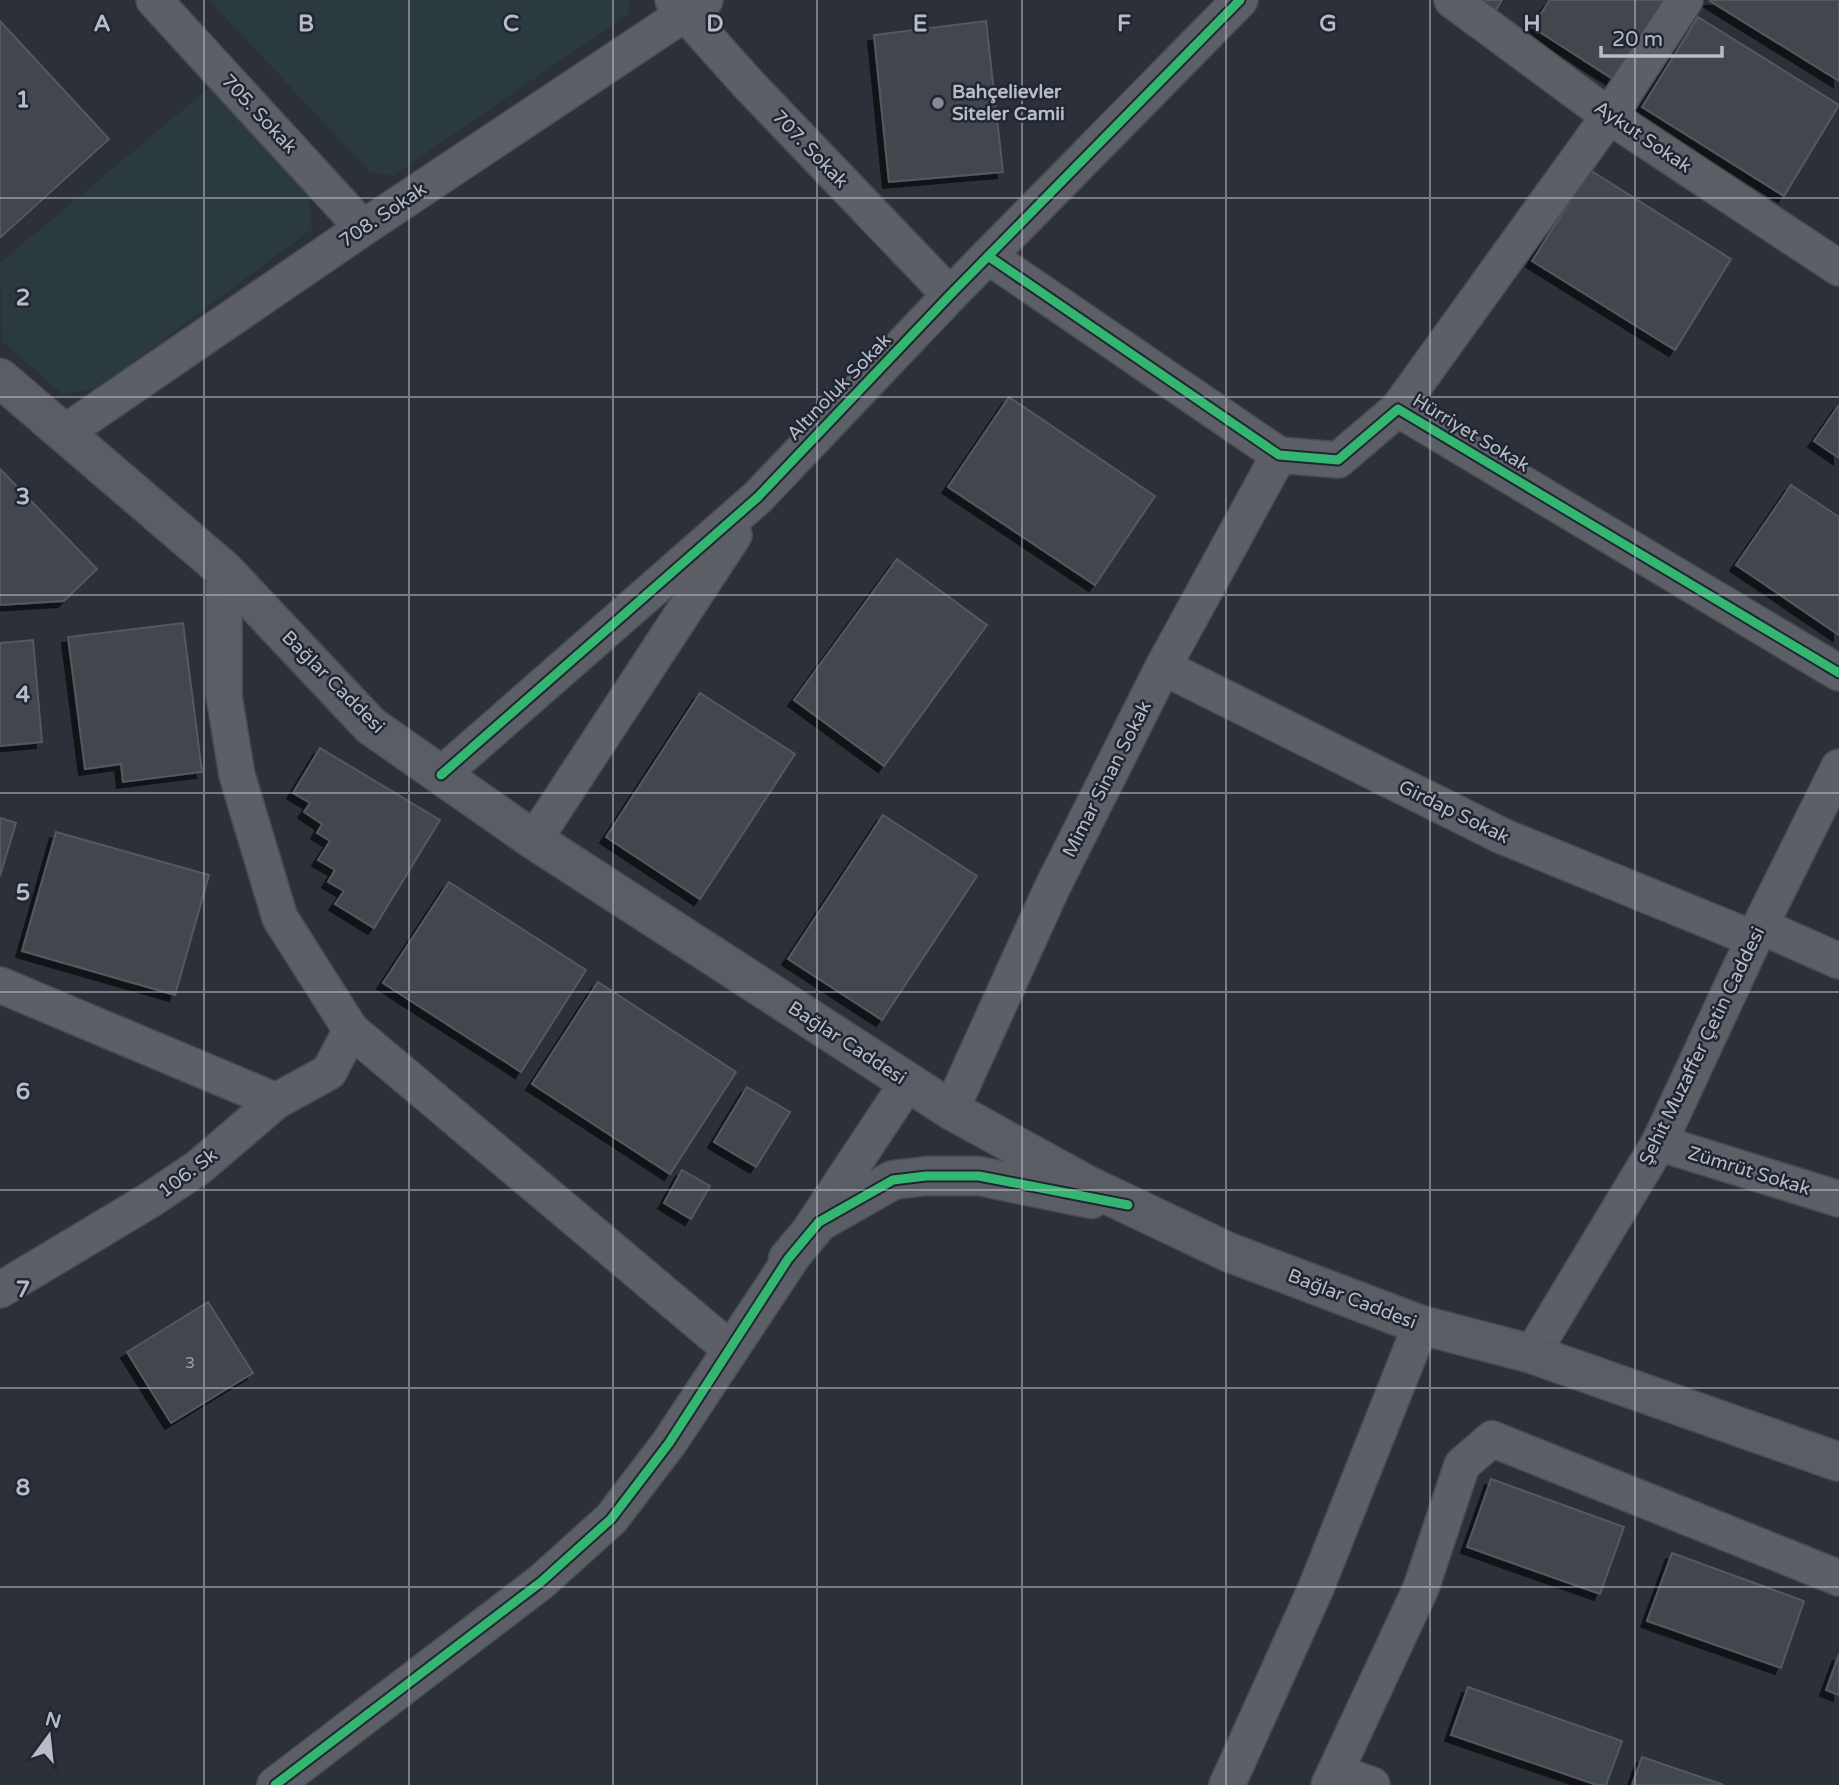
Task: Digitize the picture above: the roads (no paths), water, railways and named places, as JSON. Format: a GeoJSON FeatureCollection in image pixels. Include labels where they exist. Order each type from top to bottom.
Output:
{"type":"FeatureCollection","features":[{"type":"Feature","properties":{"kind":"main road","name":"Bağlar Caddesi"},"geometry":{"type":"LineString","coordinates":[[0,378],[224,570],[371,726],[534,840],[951,1110],[1128,1205],[1228,1252],[1421,1325],[1532,1354],[1839,1462]]}},
{"type":"Feature","properties":{"kind":"main road"},"geometry":{"type":"LineString","coordinates":[[788,1259],[819,1222],[892,1180],[926,1176],[979,1176],[1128,1205]]}},
{"type":"Feature","properties":{"kind":"street","name":"705. Sokak"},"geometry":{"type":"LineString","coordinates":[[154,0],[363,228]]}},
{"type":"Feature","properties":{"kind":"street","name":"Altınoluk Sokak"},"geometry":{"type":"LineString","coordinates":[[442,775],[758,497],[950,295],[1240,0]]}},
{"type":"Feature","properties":{"kind":"street","name":"Aykut Sokak"},"geometry":{"type":"LineString","coordinates":[[1452,0],[1609,116],[1839,268]]}},
{"type":"Feature","properties":{"kind":"street"},"geometry":{"type":"LineString","coordinates":[[1398,409],[1609,116],[1685,0]]}},
{"type":"Feature","properties":{"kind":"street","name":"708. Sokak"},"geometry":{"type":"LineString","coordinates":[[64,433],[687,4]]}},
{"type":"Feature","properties":{"kind":"street","name":"707. Sokak"},"geometry":{"type":"LineString","coordinates":[[687,4],[950,295]]}},
{"type":"Feature","properties":{"kind":"street","name":"Hürriyet Sokak"},"geometry":{"type":"LineString","coordinates":[[988,256],[1279,455],[1338,460],[1398,409],[1839,673]]}},
{"type":"Feature","properties":{"kind":"street","name":"Mimar Sinan Sokak"},"geometry":{"type":"LineString","coordinates":[[951,1110],[1052,888],[1163,667],[1279,455]]}},
{"type":"Feature","properties":{"kind":"street","name":"Altınoluk Sokak"},"geometry":{"type":"LineString","coordinates":[[534,840],[758,497]]}},
{"type":"Feature","properties":{"kind":"street"},"geometry":{"type":"LineString","coordinates":[[224,570],[223,696],[237,775],[280,918],[351,1030],[730,1349]]}},
{"type":"Feature","properties":{"kind":"street","name":"Girdap Sokak"},"geometry":{"type":"LineString","coordinates":[[1163,667],[1502,836],[1839,961]]}},
{"type":"Feature","properties":{"kind":"street","name":"Şehit Muzaffer Çetin Caddesi"},"geometry":{"type":"LineString","coordinates":[[1532,1354],[1659,1143],[1757,932],[1839,767]]}},
{"type":"Feature","properties":{"kind":"street"},"geometry":{"type":"LineString","coordinates":[[0,985],[276,1101]]}},
{"type":"Feature","properties":{"kind":"street","name":"106. Sk"},"geometry":{"type":"LineString","coordinates":[[0,1290],[150,1200],[199,1167],[276,1101],[329,1072],[351,1030]]}},
{"type":"Feature","properties":{"kind":"street"},"geometry":{"type":"LineString","coordinates":[[275,1785],[541,1582],[611,1519],[669,1443],[788,1259],[908,1082]]}},
{"type":"Feature","properties":{"kind":"street","name":"Zümrüt Sokak"},"geometry":{"type":"LineString","coordinates":[[1659,1143],[1839,1199]]}},
{"type":"Feature","properties":{"kind":"street"},"geometry":{"type":"LineString","coordinates":[[1227,1785],[1316,1588],[1421,1325]]}},
{"type":"Feature","properties":{"kind":"street"},"geometry":{"type":"LineString","coordinates":[[1372,1785],[1333,1779],[1421,1588],[1462,1465],[1492,1439],[1839,1577]]}},
{"type":"Feature","properties":{"kind":"place","name":"Bahçelievler Siteler Camii"},"geometry":{"type":"Point","coordinates":[938,103]}}]}
